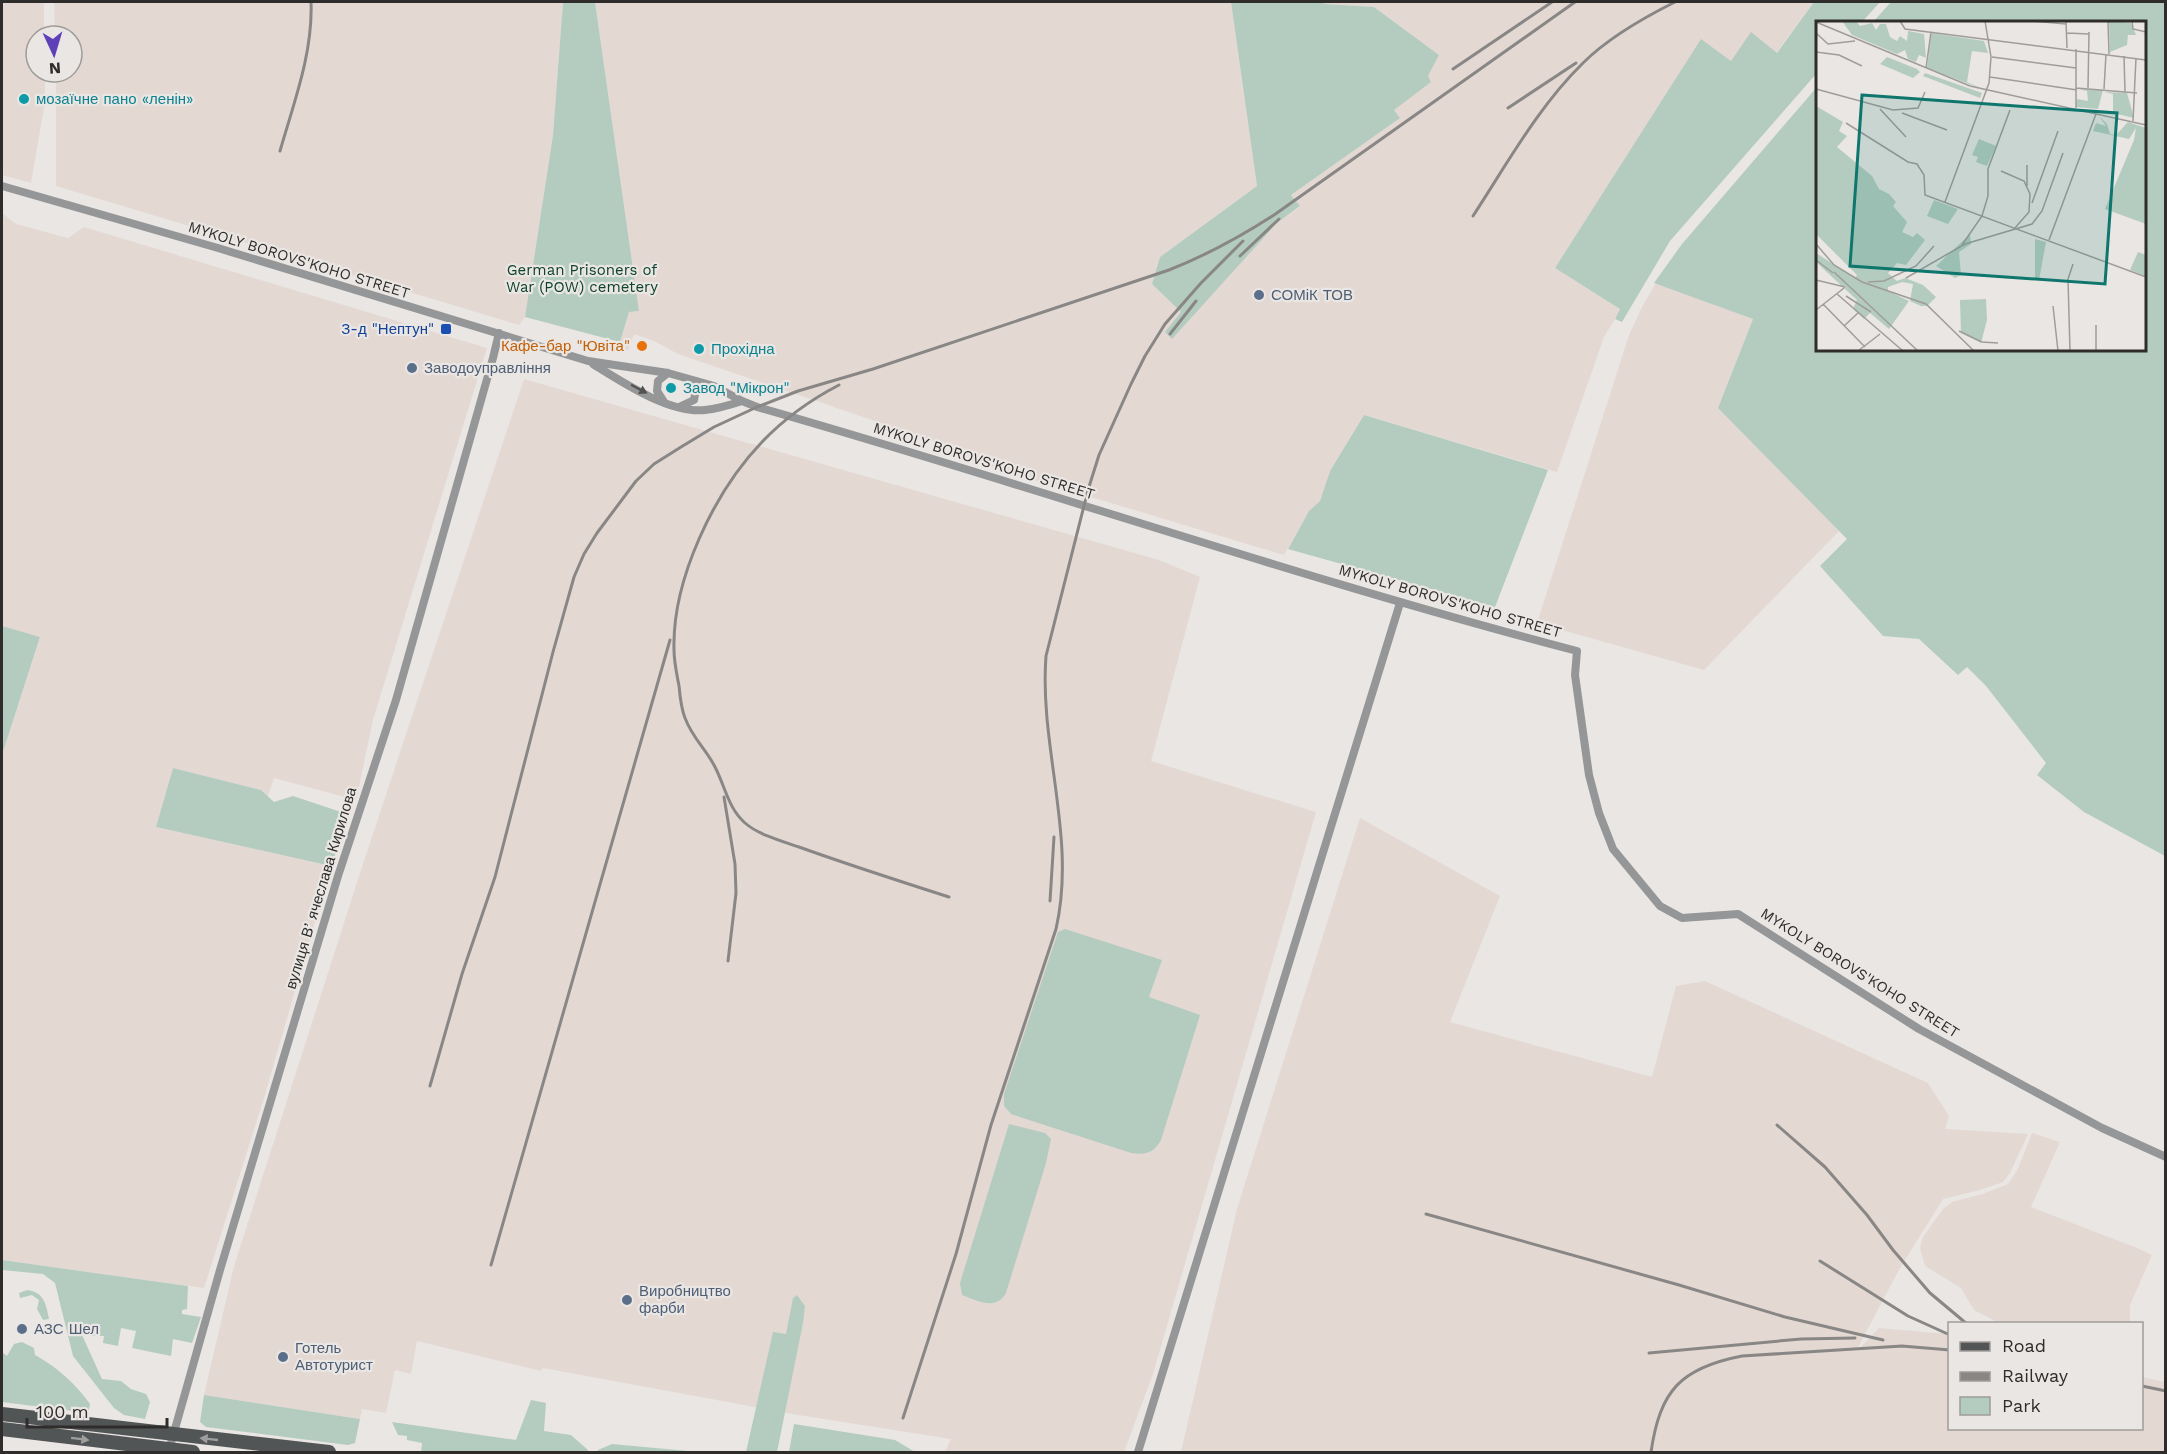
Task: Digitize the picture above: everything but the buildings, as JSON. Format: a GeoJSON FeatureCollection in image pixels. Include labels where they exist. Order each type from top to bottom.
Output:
{"type":"FeatureCollection","features":[{"type":"Feature","properties":{"kind":"main road"},"geometry":{"type":"LineString","coordinates":[[2,1414],[329,1452]]}},
{"type":"Feature","properties":{"kind":"main road"},"geometry":{"type":"LineString","coordinates":[[2,1429],[192,1452]]}},
{"type":"Feature","properties":{"kind":"street","name":"MYKOLY BOROVS'KOHO STREET"},"geometry":{"type":"LineString","coordinates":[[2,186],[588,361],[668,374],[714,386],[742,402],[1400,603],[1577,651],[1575,675],[1589,775],[1599,813],[1613,849],[1660,906],[1682,918],[1738,914],[1919,1029],[2102,1128],[2166,1158]]}},
{"type":"Feature","properties":{"kind":"street","name":"вулиця Вʼячеслава Кирилова"},"geometry":{"type":"LineString","coordinates":[[169,1450],[220,1270],[338,876],[396,700],[494,358],[499,333]]}},
{"type":"Feature","properties":{"kind":"street","name":"MYKOLY BOROVS'KOHO STREET"},"geometry":{"type":"LineString","coordinates":[[588,361],[664,403],[679,407],[703,411],[742,402]]}},
{"type":"Feature","properties":{"kind":"street"},"geometry":{"type":"LineString","coordinates":[[664,403],[657,391],[658,381],[668,374]]}},
{"type":"Feature","properties":{"kind":"street"},"geometry":{"type":"LineString","coordinates":[[679,407],[694,400],[696,389],[688,379]]}},
{"type":"Feature","properties":{"kind":"street"},"geometry":{"type":"LineString","coordinates":[[1138,1452],[1400,603]]}},
{"type":"Feature","properties":{"kind":"shaded area"},"geometry":{"type":"Polygon","coordinates":[[[2,2],[44,2],[44,24],[24,24],[24,84],[45,84],[45,102],[31,183],[2,175],[2,2]]]}},
{"type":"Feature","properties":{"kind":"shaded area"},"geometry":{"type":"Polygon","coordinates":[[[54,2],[563,2],[553,135],[525,317],[519,325],[56,186],[56,84],[84,84],[84,24],[55,24],[54,2]]]}},
{"type":"Feature","properties":{"kind":"shaded area"},"geometry":{"type":"Polygon","coordinates":[[[595,2],[1231,2],[1257,186],[1160,257],[1152,284],[1181,312],[1277,223],[1300,207],[1291,195],[1400,118],[1394,110],[1428,76],[1439,55],[1374,7],[1322,2],[1814,2],[1776,53],[1731,61],[1701,40],[1555,268],[1621,309],[1604,337],[1557,472],[1364,415],[1330,471],[1320,501],[1309,511],[1284,555],[968,460],[972,454],[678,354],[654,341],[634,334],[628,351],[620,342],[629,312],[639,311],[595,2]]]}},
{"type":"Feature","properties":{"kind":"shaded area"},"geometry":{"type":"Polygon","coordinates":[[[2,213],[16,224],[68,238],[84,227],[487,348],[373,720],[356,800],[274,778],[268,796],[261,790],[173,768],[156,827],[331,866],[264,1098],[204,1288],[2,1260],[2,755],[40,638],[2,626],[2,213]]]}},
{"type":"Feature","properties":{"kind":"shaded area"},"geometry":{"type":"Polygon","coordinates":[[[1656,283],[1753,319],[1718,408],[1805,491],[1839,531],[1704,670],[1537,623],[1629,335],[1656,283]]]}},
{"type":"Feature","properties":{"kind":"shaded area"},"geometry":{"type":"Polygon","coordinates":[[[524,379],[1159,560],[1200,577],[1151,761],[1316,812],[1153,1374],[1124,1452],[945,1452],[951,1439],[792,1414],[543,1368],[541,1371],[417,1341],[411,1374],[395,1370],[386,1413],[362,1409],[360,1419],[204,1395],[234,1266],[360,873],[524,379]]]}},
{"type":"Feature","properties":{"kind":"shaded area"},"geometry":{"type":"Polygon","coordinates":[[[1360,818],[1500,896],[1450,1022],[1652,1077],[1676,986],[1705,981],[1928,1083],[1949,1116],[1945,1129],[2028,1134],[2010,1173],[2003,1182],[1943,1199],[1900,1268],[1855,1353],[1879,1328],[1948,1334],[1948,1430],[2143,1430],[2143,1377],[2165,1382],[2165,1452],[1181,1452],[1237,1209],[1360,818]]]}},
{"type":"Feature","properties":{"kind":"shaded area"},"geometry":{"type":"Polygon","coordinates":[[[2032,1133],[2060,1142],[2031,1207],[2152,1255],[2130,1305],[2130,1322],[1997,1322],[1974,1310],[1961,1288],[1925,1266],[1920,1248],[1923,1237],[1943,1209],[1952,1202],[1983,1194],[2008,1184],[2017,1171],[2032,1133]]]}},
{"type":"Feature","properties":{"kind":"green space","name":"German Prisoners of War (POW) cemetery"},"geometry":{"type":"Polygon","coordinates":[[[563,2],[595,2],[639,311],[629,312],[620,342],[525,317],[553,135],[563,2]]]}},
{"type":"Feature","properties":{"kind":"green space"},"geometry":{"type":"Polygon","coordinates":[[[1231,2],[1322,2],[1374,7],[1439,55],[1428,76],[1431,82],[1394,110],[1400,118],[1291,195],[1300,206],[1277,223],[1172,339],[1165,332],[1181,312],[1152,284],[1160,257],[1257,186],[1231,2]]]}},
{"type":"Feature","properties":{"kind":"green space"},"geometry":{"type":"Polygon","coordinates":[[[1814,2],[1880,2],[1863,21],[1816,21],[1816,74],[1670,241],[1622,322],[1615,319],[1620,309],[1555,268],[1701,39],[1731,61],[1751,32],[1777,53],[1814,2]]]}},
{"type":"Feature","properties":{"kind":"green space"},"geometry":{"type":"Polygon","coordinates":[[[1891,2],[2165,2],[2165,856],[2084,812],[2037,775],[2046,763],[1986,686],[1967,667],[1958,675],[1919,639],[1883,636],[1820,566],[1847,539],[1718,408],[1753,319],[1654,283],[1682,244],[1816,88],[1816,351],[2146,351],[2146,21],[1874,21],[1891,2]]]}},
{"type":"Feature","properties":{"kind":"green space"},"geometry":{"type":"Polygon","coordinates":[[[1364,415],[1548,470],[1495,607],[1288,549],[1309,511],[1320,501],[1330,471],[1364,415]]]}},
{"type":"Feature","properties":{"kind":"green space"},"geometry":{"type":"Polygon","coordinates":[[[2,626],[40,637],[2,755],[2,626]]]}},
{"type":"Feature","properties":{"kind":"green space"},"geometry":{"type":"Polygon","coordinates":[[[173,768],[261,790],[274,802],[293,796],[350,815],[331,866],[156,827],[173,768]]]}},
{"type":"Feature","properties":{"kind":"green space"},"geometry":{"type":"Polygon","coordinates":[[[1065,929],[1162,960],[1149,997],[1200,1015],[1161,1140],[1149,1152],[1131,1153],[1011,1114],[1004,1106],[1004,1094],[1058,932],[1065,929]]]}},
{"type":"Feature","properties":{"kind":"green space"},"geometry":{"type":"Polygon","coordinates":[[[1009,1124],[1045,1133],[1051,1139],[1046,1163],[1006,1293],[997,1302],[986,1303],[962,1295],[960,1283],[1009,1124]]]}},
{"type":"Feature","properties":{"kind":"green space"},"geometry":{"type":"Polygon","coordinates":[[[2,1260],[188,1286],[187,1309],[182,1310],[182,1314],[201,1317],[192,1343],[173,1339],[171,1356],[132,1348],[136,1331],[121,1328],[118,1346],[103,1343],[104,1336],[82,1335],[102,1379],[121,1381],[131,1389],[146,1394],[150,1402],[145,1419],[124,1415],[114,1408],[73,1356],[55,1283],[43,1274],[2,1270],[2,1260]]]}},
{"type":"Feature","properties":{"kind":"green space"},"geometry":{"type":"Polygon","coordinates":[[[27,1290],[41,1296],[49,1319],[43,1320],[37,1309],[39,1300],[32,1295],[20,1298],[19,1293],[27,1290]]]}},
{"type":"Feature","properties":{"kind":"green space"},"geometry":{"type":"Polygon","coordinates":[[[797,1295],[805,1306],[803,1323],[777,1452],[746,1452],[773,1332],[786,1334],[793,1298],[797,1295]]]}},
{"type":"Feature","properties":{"kind":"green space"},"geometry":{"type":"Polygon","coordinates":[[[22,1342],[34,1348],[35,1355],[72,1382],[90,1404],[88,1413],[2,1402],[2,1352],[7,1356],[14,1344],[22,1342]]]}},
{"type":"Feature","properties":{"kind":"green space"},"geometry":{"type":"Polygon","coordinates":[[[204,1395],[360,1419],[355,1443],[348,1445],[206,1427],[200,1422],[204,1395]]]}},
{"type":"Feature","properties":{"kind":"green space"},"geometry":{"type":"Polygon","coordinates":[[[531,1400],[546,1403],[544,1431],[571,1435],[588,1450],[587,1452],[421,1452],[422,1443],[407,1440],[407,1436],[398,1435],[392,1422],[516,1440],[531,1400]]]}},
{"type":"Feature","properties":{"kind":"green space"},"geometry":{"type":"Polygon","coordinates":[[[794,1424],[895,1440],[915,1452],[789,1452],[794,1424]]]}},
{"type":"Feature","properties":{"kind":"green space"},"geometry":{"type":"Polygon","coordinates":[[[612,1444],[699,1452],[597,1452],[612,1444]]]}},
{"type":"Feature","properties":{"kind":"railway"},"geometry":{"type":"LineString","coordinates":[[280,151],[306,59],[311,2]]}},
{"type":"Feature","properties":{"kind":"railway"},"geometry":{"type":"LineString","coordinates":[[1453,69],[1552,2]]}},
{"type":"Feature","properties":{"kind":"railway"},"geometry":{"type":"LineString","coordinates":[[430,1086],[462,974],[495,877],[574,577],[597,533],[636,481],[654,464],[681,447],[714,427],[757,407],[798,391],[873,369],[1169,270],[1210,252],[1274,215],[1575,2]]}},
{"type":"Feature","properties":{"kind":"railway"},"geometry":{"type":"LineString","coordinates":[[1473,216],[1537,117],[1583,63],[1615,37],[1675,2]]}},
{"type":"Feature","properties":{"kind":"railway"},"geometry":{"type":"LineString","coordinates":[[1508,108],[1576,63]]}},
{"type":"Feature","properties":{"kind":"railway"},"geometry":{"type":"LineString","coordinates":[[1240,256],[1279,219]]}},
{"type":"Feature","properties":{"kind":"railway"},"geometry":{"type":"LineString","coordinates":[[903,1418],[956,1254],[991,1125],[1056,929],[1061,895],[1062,861],[1045,690],[1046,656],[1088,490],[1099,455],[1145,356],[1165,324],[1201,283],[1243,241]]}},
{"type":"Feature","properties":{"kind":"railway"},"geometry":{"type":"LineString","coordinates":[[1170,334],[1196,301]]}},
{"type":"Feature","properties":{"kind":"railway"},"geometry":{"type":"LineString","coordinates":[[839,385],[798,410],[762,442],[744,462],[728,486],[699,539],[688,567],[675,623],[674,655],[682,706],[688,725],[715,767],[735,811],[745,823],[778,840],[949,897]]}},
{"type":"Feature","properties":{"kind":"railway"},"geometry":{"type":"LineString","coordinates":[[491,1265],[670,640]]}},
{"type":"Feature","properties":{"kind":"railway"},"geometry":{"type":"LineString","coordinates":[[724,797],[735,864],[736,893],[728,961]]}},
{"type":"Feature","properties":{"kind":"railway"},"geometry":{"type":"LineString","coordinates":[[1050,901],[1054,837]]}},
{"type":"Feature","properties":{"kind":"railway"},"geometry":{"type":"LineString","coordinates":[[1777,1125],[1825,1167],[1930,1293],[1965,1322]]}},
{"type":"Feature","properties":{"kind":"railway"},"geometry":{"type":"LineString","coordinates":[[1426,1214],[1785,1317],[1883,1340]]}},
{"type":"Feature","properties":{"kind":"railway"},"geometry":{"type":"LineString","coordinates":[[1820,1261],[1908,1316],[1948,1334]]}},
{"type":"Feature","properties":{"kind":"railway"},"geometry":{"type":"LineString","coordinates":[[1649,1353],[1801,1339],[1855,1338]]}},
{"type":"Feature","properties":{"kind":"railway"},"geometry":{"type":"LineString","coordinates":[[1651,1452],[1660,1413],[1667,1398],[1688,1376],[1703,1367],[1742,1356],[1902,1346],[1948,1350]]}},
{"type":"Feature","properties":{"kind":"railway"},"geometry":{"type":"LineString","coordinates":[[2143,1386],[2166,1391]]}},
{"type":"Feature","properties":{"kind":"place","name":"мозаїчне пано «ленін»"},"geometry":{"type":"Point","coordinates":[24,99]}},
{"type":"Feature","properties":{"kind":"place","name":"СОМіК ТОВ"},"geometry":{"type":"Point","coordinates":[1259,295]}},
{"type":"Feature","properties":{"kind":"place","name":"З-д \"Нептун\""},"geometry":{"type":"Point","coordinates":[446,329]}},
{"type":"Feature","properties":{"kind":"place","name":"Кафе-бар \"Ювіта\""},"geometry":{"type":"Point","coordinates":[642,346]}},
{"type":"Feature","properties":{"kind":"place","name":"Прохідна"},"geometry":{"type":"Point","coordinates":[699,349]}},
{"type":"Feature","properties":{"kind":"place","name":"Заводоуправління"},"geometry":{"type":"Point","coordinates":[412,368]}},
{"type":"Feature","properties":{"kind":"place","name":"Завод \"Мікрон\""},"geometry":{"type":"Point","coordinates":[671,388]}},
{"type":"Feature","properties":{"kind":"place","name":"Виробництво фарби"},"geometry":{"type":"Point","coordinates":[627,1300]}},
{"type":"Feature","properties":{"kind":"place","name":"АЗС Шел"},"geometry":{"type":"Point","coordinates":[22,1329]}},
{"type":"Feature","properties":{"kind":"place","name":"Готель Автотурист"},"geometry":{"type":"Point","coordinates":[283,1357]}}]}
